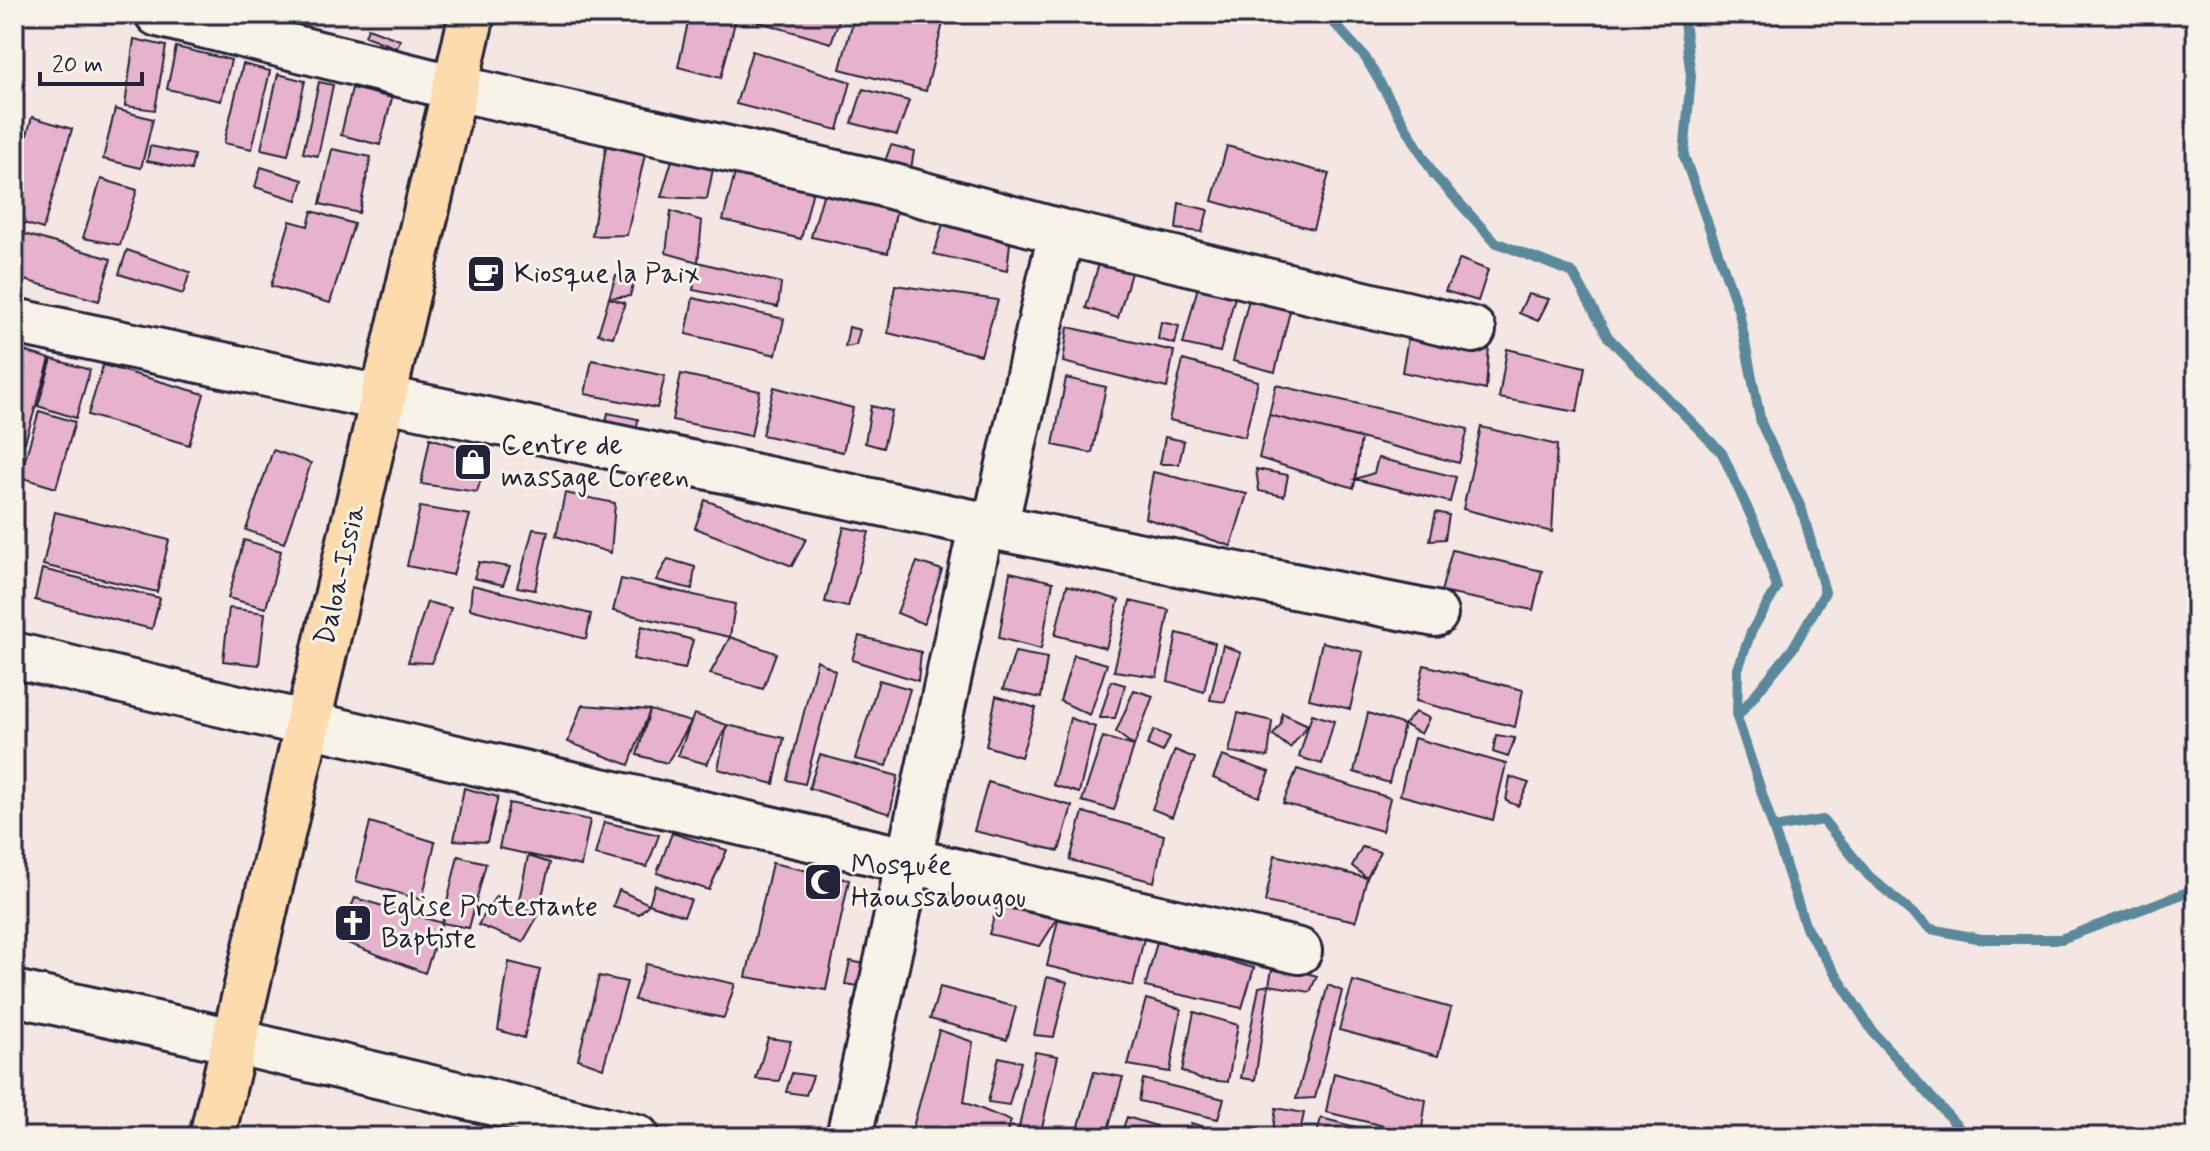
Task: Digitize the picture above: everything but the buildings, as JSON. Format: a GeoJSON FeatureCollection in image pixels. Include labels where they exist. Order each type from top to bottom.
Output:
{"type":"FeatureCollection","features":[{"type":"Feature","properties":{"kind":"main road","name":"Daloa-Issia"},"geometry":{"type":"LineString","coordinates":[[212,1137],[472,14]]}},
{"type":"Feature","properties":{"kind":"street"},"geometry":{"type":"LineString","coordinates":[[158,14],[456,88],[876,182],[1061,232],[1473,330]]}},
{"type":"Feature","properties":{"kind":"street"},"geometry":{"type":"LineString","coordinates":[[849,1137],[989,525],[1061,232]]}},
{"type":"Feature","properties":{"kind":"street"},"geometry":{"type":"LineString","coordinates":[[14,321],[989,525],[1435,614]]}},
{"type":"Feature","properties":{"kind":"street"},"geometry":{"type":"LineString","coordinates":[[14,655],[308,726],[911,858],[1299,951]]}},
{"type":"Feature","properties":{"kind":"street"},"geometry":{"type":"LineString","coordinates":[[14,993],[233,1041],[637,1137]]}},
{"type":"Feature","properties":{"kind":"waterway"},"geometry":{"type":"LineString","coordinates":[[1326,14],[1365,57],[1434,175],[1495,242],[1573,273],[1608,337],[1722,453],[1762,540],[1777,588],[1751,632],[1738,669],[1737,717],[1806,928],[1873,1032],[1967,1137]]}},
{"type":"Feature","properties":{"kind":"waterway"},"geometry":{"type":"LineString","coordinates":[[1683,14],[1691,76],[1684,156],[1739,312],[1761,423],[1802,510],[1825,592],[1793,648],[1737,717]]}},
{"type":"Feature","properties":{"kind":"waterway"},"geometry":{"type":"LineString","coordinates":[[1774,828],[1823,820],[1869,876],[1931,929],[1981,939],[2061,939],[2196,889]]}},
{"type":"Feature","properties":{"kind":"place","name":"Kiosque la Paix"},"geometry":{"type":"Point","coordinates":[486,274]}},
{"type":"Feature","properties":{"kind":"place","name":"Centre de massage Coreen"},"geometry":{"type":"Point","coordinates":[473,462]}},
{"type":"Feature","properties":{"kind":"place","name":"Mosquée Haoussabougou"},"geometry":{"type":"Point","coordinates":[823,882]}},
{"type":"Feature","properties":{"kind":"place","name":"Eglise Protestante Baptiste"},"geometry":{"type":"Point","coordinates":[353,923]}}]}
